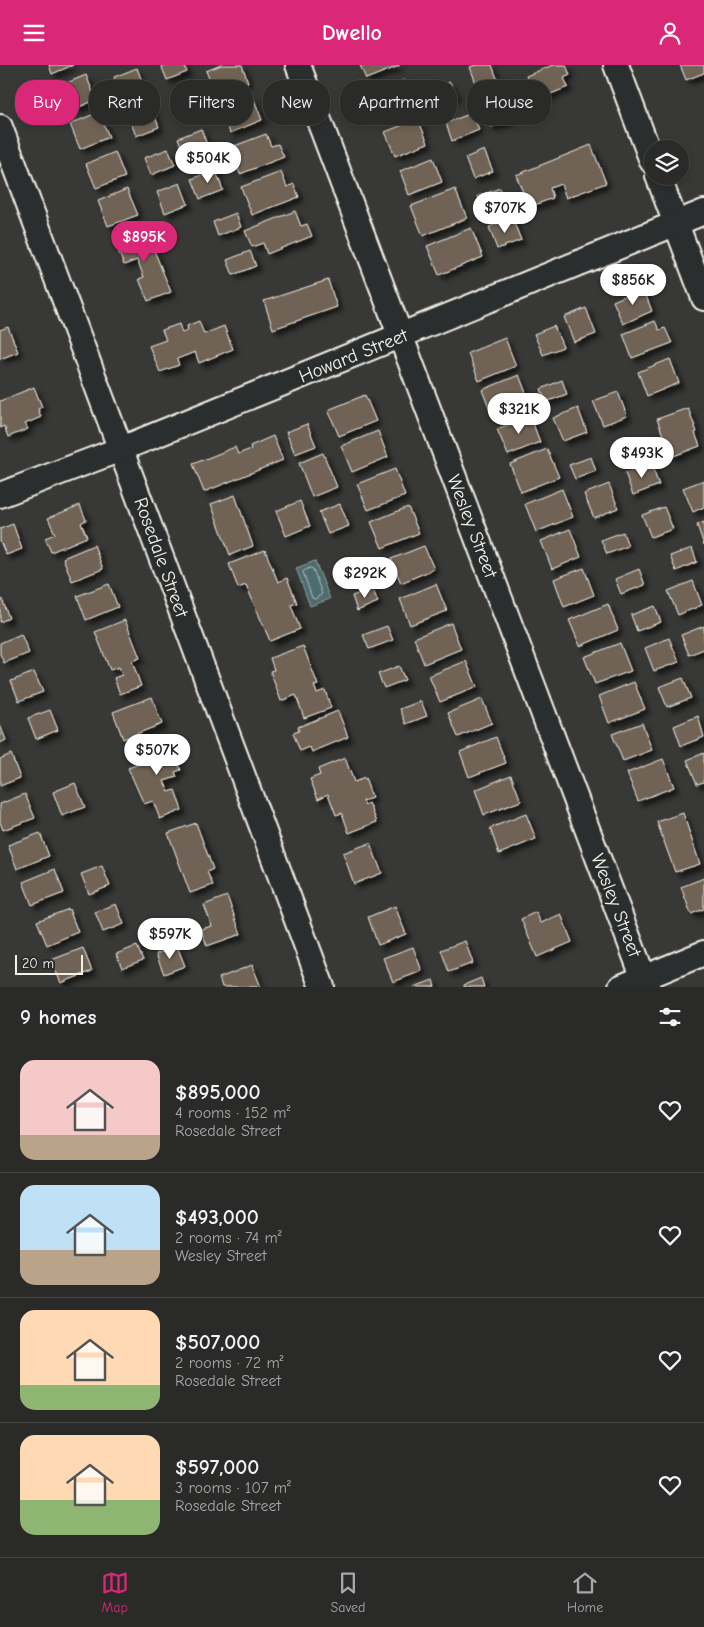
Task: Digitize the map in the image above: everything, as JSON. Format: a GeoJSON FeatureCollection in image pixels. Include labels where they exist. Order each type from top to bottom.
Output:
{"type":"FeatureCollection","features":[{"type":"Feature","properties":{"kind":"street","name":"Wesley Street"},"geometry":{"type":"LineString","coordinates":[[298,65],[646,983]]}},
{"type":"Feature","properties":{"kind":"street"},"geometry":{"type":"LineString","coordinates":[[616,65],[644,140]]}},
{"type":"Feature","properties":{"kind":"street","name":"Rosedale Street"},"geometry":{"type":"LineString","coordinates":[[0,127],[322,987]]}},
{"type":"Feature","properties":{"kind":"street"},"geometry":{"type":"LineString","coordinates":[[661,185],[704,298]]}},
{"type":"Feature","properties":{"kind":"street","name":"Howard Street"},"geometry":{"type":"LineString","coordinates":[[0,495],[121,449],[704,212]]}},
{"type":"Feature","properties":{"kind":"street"},"geometry":{"type":"LineString","coordinates":[[621,987],[646,983],[704,953]]}},
{"type":"Feature","properties":{"kind":"water"},"geometry":{"type":"Polygon","coordinates":[[[315,561],[330,599],[310,606],[296,568],[315,561]]]}},
{"type":"Feature","properties":{"kind":"building"},"geometry":{"type":"Polygon","coordinates":[[[49,65],[73,65],[52,74],[49,65]]]}},
{"type":"Feature","properties":{"kind":"building"},"geometry":{"type":"Polygon","coordinates":[[[161,65],[184,65],[187,72],[167,80],[161,65]]]}},
{"type":"Feature","properties":{"kind":"building"},"geometry":{"type":"Polygon","coordinates":[[[221,65],[242,65],[247,80],[210,80],[206,71],[221,65]]]}},
{"type":"Feature","properties":{"kind":"building"},"geometry":{"type":"Polygon","coordinates":[[[360,65],[399,65],[399,66],[366,79],[360,65]]]}},
{"type":"Feature","properties":{"kind":"building"},"geometry":{"type":"Polygon","coordinates":[[[492,65],[498,80],[475,80],[470,67],[492,65]]]}},
{"type":"Feature","properties":{"kind":"building"},"geometry":{"type":"Polygon","coordinates":[[[553,65],[566,65],[570,75],[564,78],[568,87],[551,94],[551,80],[528,80],[526,76],[553,65]]]}},
{"type":"Feature","properties":{"kind":"building"},"geometry":{"type":"Polygon","coordinates":[[[680,65],[704,65],[704,73],[686,80],[680,65]]]}},
{"type":"Feature","properties":{"kind":"building"},"geometry":{"type":"Polygon","coordinates":[[[137,68],[142,80],[115,80],[114,77],[137,68]]]}},
{"type":"Feature","properties":{"kind":"building"},"geometry":{"type":"Polygon","coordinates":[[[86,75],[89,82],[89,103],[79,107],[79,80],[74,80],[86,75]]]}},
{"type":"Feature","properties":{"kind":"building"},"geometry":{"type":"Polygon","coordinates":[[[253,97],[262,120],[253,124],[253,97]]]}},
{"type":"Feature","properties":{"kind":"building"},"geometry":{"type":"Polygon","coordinates":[[[467,115],[467,125],[477,125],[479,130],[452,141],[447,125],[457,125],[457,119],[467,115]]]}},
{"type":"Feature","properties":{"kind":"building"},"geometry":{"type":"Polygon","coordinates":[[[89,116],[89,125],[104,125],[109,137],[80,149],[70,125],[79,125],[79,120],[89,116]]]}},
{"type":"Feature","properties":{"kind":"building"},"geometry":{"type":"Polygon","coordinates":[[[132,125],[158,125],[159,127],[136,136],[132,125]]]}},
{"type":"Feature","properties":{"kind":"building"},"geometry":{"type":"Polygon","coordinates":[[[227,125],[250,125],[230,133],[227,125]]]}},
{"type":"Feature","properties":{"kind":"building"},"geometry":{"type":"Polygon","coordinates":[[[403,125],[420,125],[428,143],[395,156],[385,132],[403,125]]]}},
{"type":"Feature","properties":{"kind":"building"},"geometry":{"type":"Polygon","coordinates":[[[201,129],[210,152],[187,161],[178,138],[201,129]]]}},
{"type":"Feature","properties":{"kind":"building"},"geometry":{"type":"Polygon","coordinates":[[[266,134],[271,146],[278,144],[284,157],[240,174],[229,148],[266,134]]]}},
{"type":"Feature","properties":{"kind":"building"},"geometry":{"type":"Polygon","coordinates":[[[591,145],[606,183],[566,198],[561,184],[550,188],[553,198],[529,207],[516,175],[591,145]]]}},
{"type":"Feature","properties":{"kind":"building"},"geometry":{"type":"Polygon","coordinates":[[[168,149],[175,165],[151,175],[144,158],[168,149]]]}},
{"type":"Feature","properties":{"kind":"building"},"geometry":{"type":"Polygon","coordinates":[[[484,150],[493,171],[473,179],[465,158],[484,150]]]}},
{"type":"Feature","properties":{"kind":"building"},"geometry":{"type":"Polygon","coordinates":[[[115,152],[125,177],[96,188],[86,164],[115,152]]]}},
{"type":"Feature","properties":{"kind":"building"},"geometry":{"type":"Polygon","coordinates":[[[433,158],[442,182],[409,195],[400,171],[433,158]]]}},
{"type":"Feature","properties":{"kind":"building"},"geometry":{"type":"Polygon","coordinates":[[[215,169],[223,190],[200,199],[192,179],[215,169]]]}},
{"type":"Feature","properties":{"kind":"building"},"geometry":{"type":"Polygon","coordinates":[[[281,172],[287,187],[294,184],[299,197],[252,215],[241,187],[281,172]]]}},
{"type":"Feature","properties":{"kind":"building"},"geometry":{"type":"Polygon","coordinates":[[[180,183],[188,204],[165,213],[157,192],[180,183]]]}},
{"type":"Feature","properties":{"kind":"building"},"geometry":{"type":"Polygon","coordinates":[[[500,188],[508,209],[486,217],[478,196],[500,188]]]}},
{"type":"Feature","properties":{"kind":"building"},"geometry":{"type":"Polygon","coordinates":[[[127,189],[138,215],[108,226],[98,201],[127,189]]]}},
{"type":"Feature","properties":{"kind":"building"},"geometry":{"type":"Polygon","coordinates":[[[455,189],[467,218],[423,236],[411,206],[455,189]]]}},
{"type":"Feature","properties":{"kind":"building"},"geometry":{"type":"Polygon","coordinates":[[[295,211],[301,226],[307,224],[312,236],[267,254],[263,243],[252,247],[245,231],[295,211]]]}},
{"type":"Feature","properties":{"kind":"building"},"geometry":{"type":"Polygon","coordinates":[[[236,213],[241,227],[218,236],[213,222],[236,213]]]}},
{"type":"Feature","properties":{"kind":"building"},"geometry":{"type":"Polygon","coordinates":[[[512,218],[521,240],[497,249],[489,227],[512,218]]]}},
{"type":"Feature","properties":{"kind":"building"},"geometry":{"type":"Polygon","coordinates":[[[145,228],[171,292],[148,301],[139,279],[144,277],[137,260],[124,265],[114,241],[145,228]]]}},
{"type":"Feature","properties":{"kind":"building"},"geometry":{"type":"Polygon","coordinates":[[[471,228],[483,257],[439,275],[427,246],[471,228]]]}},
{"type":"Feature","properties":{"kind":"building"},"geometry":{"type":"Polygon","coordinates":[[[250,251],[256,266],[233,275],[227,260],[250,251]]]}},
{"type":"Feature","properties":{"kind":"building"},"geometry":{"type":"Polygon","coordinates":[[[328,280],[337,307],[273,329],[264,301],[328,280]]]}},
{"type":"Feature","properties":{"kind":"building"},"geometry":{"type":"Polygon","coordinates":[[[643,288],[652,311],[623,324],[613,301],[643,288]]]}},
{"type":"Feature","properties":{"kind":"building"},"geometry":{"type":"Polygon","coordinates":[[[586,308],[596,334],[574,342],[564,317],[586,308]]]}},
{"type":"Feature","properties":{"kind":"building"},"geometry":{"type":"Polygon","coordinates":[[[199,321],[204,334],[224,326],[233,349],[199,363],[195,352],[177,359],[179,365],[160,372],[149,346],[166,340],[162,330],[179,324],[182,333],[188,330],[187,326],[199,321]]]}},
{"type":"Feature","properties":{"kind":"building"},"geometry":{"type":"Polygon","coordinates":[[[655,321],[659,330],[665,328],[672,343],[632,358],[623,334],[655,321]]]}},
{"type":"Feature","properties":{"kind":"building"},"geometry":{"type":"Polygon","coordinates":[[[554,326],[563,347],[543,355],[534,334],[554,326]]]}},
{"type":"Feature","properties":{"kind":"building"},"geometry":{"type":"Polygon","coordinates":[[[8,327],[18,352],[0,359],[0,330],[8,327]]]}},
{"type":"Feature","properties":{"kind":"building"},"geometry":{"type":"Polygon","coordinates":[[[505,338],[516,366],[479,381],[468,353],[505,338]]]}},
{"type":"Feature","properties":{"kind":"building"},"geometry":{"type":"Polygon","coordinates":[[[670,359],[679,383],[647,396],[638,372],[670,359]]]}},
{"type":"Feature","properties":{"kind":"building"},"geometry":{"type":"Polygon","coordinates":[[[519,375],[530,403],[493,418],[482,390],[519,375]]]}},
{"type":"Feature","properties":{"kind":"building"},"geometry":{"type":"Polygon","coordinates":[[[562,380],[567,394],[546,402],[541,389],[562,380]]]}},
{"type":"Feature","properties":{"kind":"building"},"geometry":{"type":"Polygon","coordinates":[[[34,387],[42,407],[38,409],[41,417],[25,424],[28,429],[8,437],[4,426],[0,428],[0,401],[34,387]]]}},
{"type":"Feature","properties":{"kind":"building"},"geometry":{"type":"Polygon","coordinates":[[[618,392],[627,416],[603,425],[593,401],[618,392]]]}},
{"type":"Feature","properties":{"kind":"building"},"geometry":{"type":"Polygon","coordinates":[[[365,395],[376,421],[339,436],[328,410],[365,395]]]}},
{"type":"Feature","properties":{"kind":"building"},"geometry":{"type":"Polygon","coordinates":[[[578,408],[587,432],[563,441],[553,418],[578,408]]]}},
{"type":"Feature","properties":{"kind":"building"},"geometry":{"type":"Polygon","coordinates":[[[688,408],[700,446],[671,457],[657,419],[688,408]]]}},
{"type":"Feature","properties":{"kind":"building"},"geometry":{"type":"Polygon","coordinates":[[[530,416],[540,442],[508,455],[497,429],[530,416]]]}},
{"type":"Feature","properties":{"kind":"building"},"geometry":{"type":"Polygon","coordinates":[[[307,424],[316,446],[295,454],[286,432],[307,424]]]}},
{"type":"Feature","properties":{"kind":"building"},"geometry":{"type":"Polygon","coordinates":[[[378,431],[388,457],[352,472],[341,446],[378,431]]]}},
{"type":"Feature","properties":{"kind":"building"},"geometry":{"type":"Polygon","coordinates":[[[273,436],[283,460],[204,492],[193,464],[235,447],[238,454],[251,449],[250,446],[273,436]]]}},
{"type":"Feature","properties":{"kind":"building"},"geometry":{"type":"Polygon","coordinates":[[[547,449],[559,477],[521,492],[510,464],[547,449]]]}},
{"type":"Feature","properties":{"kind":"building"},"geometry":{"type":"Polygon","coordinates":[[[323,453],[337,487],[312,497],[299,463],[323,453]]]}},
{"type":"Feature","properties":{"kind":"building"},"geometry":{"type":"Polygon","coordinates":[[[591,457],[596,471],[575,479],[569,465],[591,457]]]}},
{"type":"Feature","properties":{"kind":"building"},"geometry":{"type":"Polygon","coordinates":[[[651,464],[659,485],[633,495],[625,473],[651,464]]]}},
{"type":"Feature","properties":{"kind":"building"},"geometry":{"type":"Polygon","coordinates":[[[395,469],[405,496],[368,510],[357,484],[395,469]]]}},
{"type":"Feature","properties":{"kind":"building"},"geometry":{"type":"Polygon","coordinates":[[[704,480],[704,507],[693,512],[683,488],[704,480]]]}},
{"type":"Feature","properties":{"kind":"building"},"geometry":{"type":"Polygon","coordinates":[[[609,484],[618,508],[594,518],[584,494],[609,484]]]}},
{"type":"Feature","properties":{"kind":"building"},"geometry":{"type":"Polygon","coordinates":[[[562,489],[573,517],[536,532],[525,504],[562,489]]]}},
{"type":"Feature","properties":{"kind":"building"},"geometry":{"type":"Polygon","coordinates":[[[235,495],[253,546],[230,555],[211,504],[235,495]]]}},
{"type":"Feature","properties":{"kind":"building"},"geometry":{"type":"Polygon","coordinates":[[[300,501],[310,526],[286,536],[276,511],[300,501]]]}},
{"type":"Feature","properties":{"kind":"building"},"geometry":{"type":"Polygon","coordinates":[[[340,504],[349,526],[328,534],[319,512],[340,504]]]}},
{"type":"Feature","properties":{"kind":"building"},"geometry":{"type":"Polygon","coordinates":[[[80,505],[86,520],[81,523],[87,537],[51,552],[45,538],[55,534],[48,518],[80,505]]]}},
{"type":"Feature","properties":{"kind":"building"},"geometry":{"type":"Polygon","coordinates":[[[408,507],[419,533],[382,548],[371,522],[408,507]]]}},
{"type":"Feature","properties":{"kind":"building"},"geometry":{"type":"Polygon","coordinates":[[[664,507],[673,529],[651,537],[642,515],[664,507]]]}},
{"type":"Feature","properties":{"kind":"building"},"geometry":{"type":"Polygon","coordinates":[[[704,522],[704,545],[697,525],[704,522]]]}},
{"type":"Feature","properties":{"kind":"building"},"geometry":{"type":"Polygon","coordinates":[[[13,524],[22,549],[6,555],[0,541],[0,529],[13,524]]]}},
{"type":"Feature","properties":{"kind":"building"},"geometry":{"type":"Polygon","coordinates":[[[570,529],[581,557],[552,569],[541,541],[570,529]]]}},
{"type":"Feature","properties":{"kind":"building"},"geometry":{"type":"Polygon","coordinates":[[[623,532],[628,546],[607,554],[601,540],[623,532]]]}},
{"type":"Feature","properties":{"kind":"building"},"geometry":{"type":"Polygon","coordinates":[[[94,545],[103,569],[72,581],[63,558],[94,545]]]}},
{"type":"Feature","properties":{"kind":"building"},"geometry":{"type":"Polygon","coordinates":[[[424,546],[434,569],[401,583],[391,559],[424,546]]]}},
{"type":"Feature","properties":{"kind":"building"},"geometry":{"type":"Polygon","coordinates":[[[692,548],[697,562],[676,571],[670,556],[692,548]]]}},
{"type":"Feature","properties":{"kind":"building"},"geometry":{"type":"Polygon","coordinates":[[[265,550],[278,582],[287,578],[297,603],[291,605],[300,629],[270,641],[246,585],[238,588],[229,564],[265,550]]]}},
{"type":"Feature","properties":{"kind":"building"},"geometry":{"type":"Polygon","coordinates":[[[584,568],[594,595],[564,607],[554,579],[584,568]]]}},
{"type":"Feature","properties":{"kind":"building"},"geometry":{"type":"Polygon","coordinates":[[[639,569],[645,585],[621,594],[615,579],[639,569]]]}},
{"type":"Feature","properties":{"kind":"building"},"geometry":{"type":"Polygon","coordinates":[[[693,581],[702,605],[678,615],[668,591],[693,581]]]}},
{"type":"Feature","properties":{"kind":"building"},"geometry":{"type":"Polygon","coordinates":[[[109,584],[118,607],[86,620],[77,596],[109,584]]]}},
{"type":"Feature","properties":{"kind":"building"},"geometry":{"type":"Polygon","coordinates":[[[436,584],[447,611],[410,625],[400,599],[436,584]]]}},
{"type":"Feature","properties":{"kind":"building"},"geometry":{"type":"Polygon","coordinates":[[[372,588],[378,602],[357,611],[352,596],[372,588]]]}},
{"type":"Feature","properties":{"kind":"building"},"geometry":{"type":"Polygon","coordinates":[[[2,599],[9,618],[0,622],[0,600],[2,599]]]}},
{"type":"Feature","properties":{"kind":"building"},"geometry":{"type":"Polygon","coordinates":[[[608,604],[618,630],[580,646],[569,620],[608,604]]]}},
{"type":"Feature","properties":{"kind":"building"},"geometry":{"type":"Polygon","coordinates":[[[655,606],[661,622],[637,631],[631,615],[655,606]]]}},
{"type":"Feature","properties":{"kind":"building"},"geometry":{"type":"Polygon","coordinates":[[[125,620],[140,658],[132,661],[141,686],[120,694],[114,678],[122,675],[119,667],[110,670],[95,632],[125,620]]]}},
{"type":"Feature","properties":{"kind":"building"},"geometry":{"type":"Polygon","coordinates":[[[451,623],[461,649],[424,664],[414,638],[451,623]]]}},
{"type":"Feature","properties":{"kind":"building"},"geometry":{"type":"Polygon","coordinates":[[[387,626],[393,640],[369,649],[363,635],[387,626]]]}},
{"type":"Feature","properties":{"kind":"building"},"geometry":{"type":"Polygon","coordinates":[[[704,626],[704,649],[689,655],[681,635],[704,626]]]}},
{"type":"Feature","properties":{"kind":"building"},"geometry":{"type":"Polygon","coordinates":[[[21,634],[29,653],[4,663],[0,654],[0,643],[21,634]]]}},
{"type":"Feature","properties":{"kind":"building"},"geometry":{"type":"Polygon","coordinates":[[[669,638],[679,662],[654,671],[645,648],[669,638]]]}},
{"type":"Feature","properties":{"kind":"building"},"geometry":{"type":"Polygon","coordinates":[[[620,643],[631,671],[595,684],[584,657],[620,643]]]}},
{"type":"Feature","properties":{"kind":"building"},"geometry":{"type":"Polygon","coordinates":[[[303,646],[318,685],[314,686],[317,693],[325,690],[331,708],[304,718],[296,695],[281,701],[270,671],[274,670],[270,658],[303,646]]]}},
{"type":"Feature","properties":{"kind":"building"},"geometry":{"type":"Polygon","coordinates":[[[466,661],[477,687],[440,702],[429,676],[466,661]]]}},
{"type":"Feature","properties":{"kind":"building"},"geometry":{"type":"Polygon","coordinates":[[[399,666],[405,680],[384,688],[378,674],[399,666]]]}},
{"type":"Feature","properties":{"kind":"building"},"geometry":{"type":"Polygon","coordinates":[[[34,672],[43,692],[19,701],[11,681],[34,672]]]}},
{"type":"Feature","properties":{"kind":"building"},"geometry":{"type":"Polygon","coordinates":[[[683,678],[691,698],[667,707],[659,687],[683,678]]]}},
{"type":"Feature","properties":{"kind":"building"},"geometry":{"type":"Polygon","coordinates":[[[634,682],[645,709],[609,723],[599,696],[634,682]]]}},
{"type":"Feature","properties":{"kind":"building"},"geometry":{"type":"Polygon","coordinates":[[[152,697],[162,724],[123,739],[113,712],[152,697]]]}},
{"type":"Feature","properties":{"kind":"building"},"geometry":{"type":"Polygon","coordinates":[[[482,699],[492,723],[458,737],[448,713],[482,699]]]}},
{"type":"Feature","properties":{"kind":"building"},"geometry":{"type":"Polygon","coordinates":[[[421,701],[427,716],[406,724],[400,709],[421,701]]]}},
{"type":"Feature","properties":{"kind":"building"},"geometry":{"type":"Polygon","coordinates":[[[50,710],[58,730],[36,739],[28,718],[50,710]]]}},
{"type":"Feature","properties":{"kind":"building"},"geometry":{"type":"Polygon","coordinates":[[[338,711],[348,737],[312,752],[310,747],[300,751],[293,733],[299,731],[298,727],[338,711]]]}},
{"type":"Feature","properties":{"kind":"building"},"geometry":{"type":"Polygon","coordinates":[[[698,716],[704,737],[681,746],[674,726],[698,716]]]}},
{"type":"Feature","properties":{"kind":"building"},"geometry":{"type":"Polygon","coordinates":[[[642,723],[652,750],[623,761],[612,734],[642,723]]]}},
{"type":"Feature","properties":{"kind":"building"},"geometry":{"type":"Polygon","coordinates":[[[0,725],[6,740],[0,743],[0,725]]]}},
{"type":"Feature","properties":{"kind":"building"},"geometry":{"type":"Polygon","coordinates":[[[166,737],[181,770],[175,772],[177,777],[164,781],[169,792],[175,790],[182,810],[160,819],[153,801],[144,804],[128,768],[139,764],[133,750],[166,737]]]}},
{"type":"Feature","properties":{"kind":"building"},"geometry":{"type":"Polygon","coordinates":[[[496,737],[506,763],[469,777],[460,752],[496,737]]]}},
{"type":"Feature","properties":{"kind":"building"},"geometry":{"type":"Polygon","coordinates":[[[704,753],[704,782],[697,784],[687,760],[704,753]]]}},
{"type":"Feature","properties":{"kind":"building"},"geometry":{"type":"Polygon","coordinates":[[[11,754],[20,778],[0,786],[0,759],[11,754]]]}},
{"type":"Feature","properties":{"kind":"building"},"geometry":{"type":"Polygon","coordinates":[[[345,758],[354,782],[365,778],[372,798],[363,801],[365,805],[369,803],[377,822],[349,833],[342,813],[336,815],[328,794],[318,799],[310,779],[320,775],[318,769],[345,758]]]}},
{"type":"Feature","properties":{"kind":"building"},"geometry":{"type":"Polygon","coordinates":[[[663,759],[674,787],[638,801],[627,773],[663,759]]]}},
{"type":"Feature","properties":{"kind":"building"},"geometry":{"type":"Polygon","coordinates":[[[511,775],[521,801],[484,815],[475,790],[511,775]]]}},
{"type":"Feature","properties":{"kind":"building"},"geometry":{"type":"Polygon","coordinates":[[[75,783],[85,807],[62,816],[53,792],[75,783]]]}},
{"type":"Feature","properties":{"kind":"building"},"geometry":{"type":"Polygon","coordinates":[[[25,794],[35,818],[3,830],[0,822],[0,804],[25,794]]]}},
{"type":"Feature","properties":{"kind":"building"},"geometry":{"type":"Polygon","coordinates":[[[683,813],[700,864],[675,872],[657,822],[683,813]]]}},
{"type":"Feature","properties":{"kind":"building"},"geometry":{"type":"Polygon","coordinates":[[[526,814],[536,839],[499,854],[490,828],[526,814]]]}},
{"type":"Feature","properties":{"kind":"building"},"geometry":{"type":"Polygon","coordinates":[[[196,823],[213,869],[207,872],[213,885],[190,893],[168,833],[196,823]]]}},
{"type":"Feature","properties":{"kind":"building"},"geometry":{"type":"Polygon","coordinates":[[[40,833],[49,856],[17,869],[8,845],[40,833]]]}},
{"type":"Feature","properties":{"kind":"building"},"geometry":{"type":"Polygon","coordinates":[[[370,843],[382,873],[354,884],[343,853],[370,843]]]}},
{"type":"Feature","properties":{"kind":"building"},"geometry":{"type":"Polygon","coordinates":[[[102,866],[110,886],[89,894],[81,874],[102,866]]]}},
{"type":"Feature","properties":{"kind":"building"},"geometry":{"type":"Polygon","coordinates":[[[55,869],[64,893],[32,905],[23,882],[55,869]]]}},
{"type":"Feature","properties":{"kind":"building"},"geometry":{"type":"Polygon","coordinates":[[[704,878],[704,909],[691,914],[681,887],[704,878]]]}},
{"type":"Feature","properties":{"kind":"building"},"geometry":{"type":"Polygon","coordinates":[[[227,896],[241,934],[207,946],[201,929],[212,926],[204,905],[227,896]]]}},
{"type":"Feature","properties":{"kind":"building"},"geometry":{"type":"Polygon","coordinates":[[[116,904],[124,924],[103,932],[95,912],[116,904]]]}},
{"type":"Feature","properties":{"kind":"building"},"geometry":{"type":"Polygon","coordinates":[[[395,906],[406,934],[378,945],[368,917],[395,906]]]}},
{"type":"Feature","properties":{"kind":"building"},"geometry":{"type":"Polygon","coordinates":[[[69,909],[78,932],[47,945],[37,921],[69,909]]]}},
{"type":"Feature","properties":{"kind":"building"},"geometry":{"type":"Polygon","coordinates":[[[536,912],[541,923],[561,914],[572,942],[537,957],[521,919],[536,912]]]}},
{"type":"Feature","properties":{"kind":"building"},"geometry":{"type":"Polygon","coordinates":[[[465,941],[473,963],[449,972],[441,950],[465,941]]]}},
{"type":"Feature","properties":{"kind":"building"},"geometry":{"type":"Polygon","coordinates":[[[137,946],[143,960],[122,968],[116,954],[137,946]]]}},
{"type":"Feature","properties":{"kind":"building"},"geometry":{"type":"Polygon","coordinates":[[[177,946],[185,966],[164,974],[156,954],[177,946]]]}},
{"type":"Feature","properties":{"kind":"building"},"geometry":{"type":"Polygon","coordinates":[[[413,947],[422,971],[393,982],[383,958],[413,947]]]}},
{"type":"Feature","properties":{"kind":"building"},"geometry":{"type":"Polygon","coordinates":[[[83,948],[92,971],[61,983],[51,960],[83,948]]]}},
{"type":"Feature","properties":{"kind":"building"},"geometry":{"type":"Polygon","coordinates":[[[252,965],[261,987],[222,987],[219,978],[252,965]]]}},
{"type":"Feature","properties":{"kind":"building"},"geometry":{"type":"Polygon","coordinates":[[[481,978],[484,987],[464,987],[464,985],[481,978]]]}},
{"type":"Feature","properties":{"kind":"building"},"geometry":{"type":"Polygon","coordinates":[[[433,980],[435,987],[414,987],[433,980]]]}}]}
